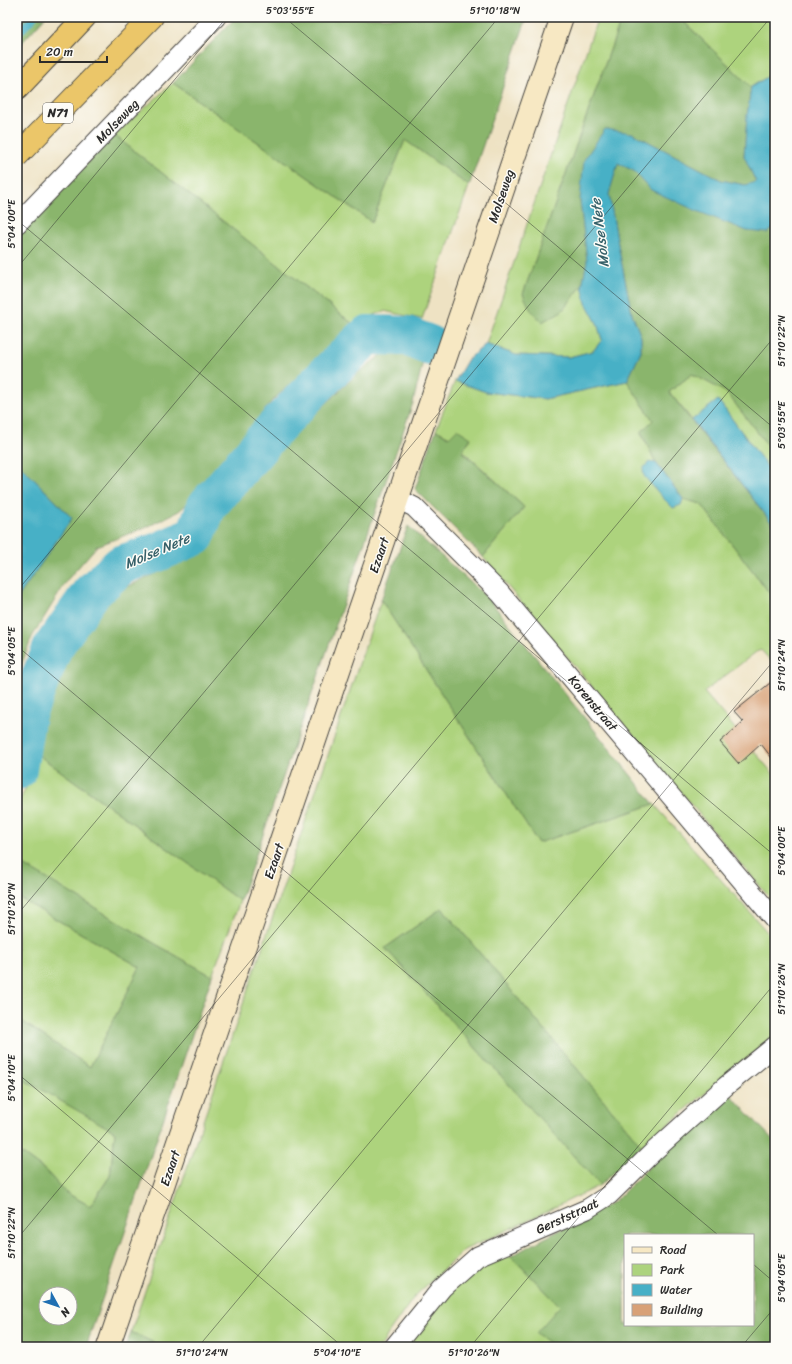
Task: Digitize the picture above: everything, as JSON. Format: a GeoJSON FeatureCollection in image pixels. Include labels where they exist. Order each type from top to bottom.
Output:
{"type":"FeatureCollection","features":[{"type":"Feature","properties":{"kind":"highway"},"geometry":{"type":"LineString","coordinates":[[17,89],[85,17]]}},
{"type":"Feature","properties":{"kind":"highway","name":"N71"},"geometry":{"type":"LineString","coordinates":[[17,156],[152,17]]}},
{"type":"Feature","properties":{"kind":"main road","name":"Molseweg"},"geometry":{"type":"LineString","coordinates":[[440,376],[562,17]]}},
{"type":"Feature","properties":{"kind":"main road","name":"Ezaart"},"geometry":{"type":"LineString","coordinates":[[108,1347],[440,376]]}},
{"type":"Feature","properties":{"kind":"street","name":"Molseweg"},"geometry":{"type":"LineString","coordinates":[[17,224],[216,17]]}},
{"type":"Feature","properties":{"kind":"street","name":"Korenstraat"},"geometry":{"type":"LineString","coordinates":[[398,499],[414,507],[500,593],[775,920]]}},
{"type":"Feature","properties":{"kind":"street","name":"Gerststraat"},"geometry":{"type":"LineString","coordinates":[[394,1347],[442,1288],[478,1256],[587,1209],[609,1195],[653,1152],[726,1086],[775,1046]]}},
{"type":"Feature","properties":{"kind":"green space"},"geometry":{"type":"Polygon","coordinates":[[[23,17],[45,17],[17,48],[17,23],[23,17]]]}},
{"type":"Feature","properties":{"kind":"green space"},"geometry":{"type":"Polygon","coordinates":[[[236,17],[527,17],[469,186],[405,140],[372,222],[173,83],[236,17]]]}},
{"type":"Feature","properties":{"kind":"green space"},"geometry":{"type":"Polygon","coordinates":[[[598,17],[622,17],[523,294],[562,311],[582,286],[586,303],[597,323],[602,340],[593,351],[569,357],[516,355],[486,344],[598,17]]]}},
{"type":"Feature","properties":{"kind":"green space"},"geometry":{"type":"Polygon","coordinates":[[[622,17],[679,17],[751,87],[744,156],[756,182],[745,185],[721,180],[632,133],[580,200],[587,261],[582,286],[562,311],[542,322],[530,309],[523,294],[622,17]]]}},
{"type":"Feature","properties":{"kind":"green space"},"geometry":{"type":"Polygon","coordinates":[[[679,17],[775,17],[775,72],[751,87],[679,17]]]}},
{"type":"Feature","properties":{"kind":"green space"},"geometry":{"type":"Polygon","coordinates":[[[173,83],[372,222],[405,140],[469,186],[422,319],[384,311],[353,324],[114,135],[173,83]]]}},
{"type":"Feature","properties":{"kind":"green space"},"geometry":{"type":"Polygon","coordinates":[[[114,135],[353,324],[272,401],[199,493],[179,511],[147,527],[97,546],[68,579],[32,637],[17,676],[17,599],[72,518],[17,462],[17,236],[114,135]]]}},
{"type":"Feature","properties":{"kind":"green space"},"geometry":{"type":"Polygon","coordinates":[[[618,163],[634,171],[651,190],[768,233],[775,226],[775,455],[726,392],[692,374],[669,392],[775,527],[775,600],[701,504],[683,499],[656,463],[641,432],[653,420],[627,381],[641,352],[641,337],[632,314],[609,194],[618,163]]]}},
{"type":"Feature","properties":{"kind":"green space"},"geometry":{"type":"Polygon","coordinates":[[[409,346],[425,353],[413,403],[240,901],[30,749],[44,701],[72,645],[108,596],[152,575],[200,548],[232,505],[289,439],[359,372],[389,349],[409,346]]]}},
{"type":"Feature","properties":{"kind":"green space"},"geometry":{"type":"Polygon","coordinates":[[[692,374],[726,392],[775,455],[775,477],[718,400],[692,420],[669,392],[692,374]]]}},
{"type":"Feature","properties":{"kind":"green space"},"geometry":{"type":"Polygon","coordinates":[[[455,381],[486,392],[545,399],[627,381],[653,420],[641,433],[656,463],[649,463],[643,469],[681,505],[683,499],[701,504],[775,600],[775,665],[760,649],[704,692],[775,776],[775,904],[483,557],[524,507],[462,450],[471,439],[450,437],[436,430],[455,381]]]}},
{"type":"Feature","properties":{"kind":"green space"},"geometry":{"type":"Polygon","coordinates":[[[457,429],[471,438],[462,451],[524,507],[483,557],[415,489],[436,430],[449,437],[457,429]]]}},
{"type":"Feature","properties":{"kind":"green space"},"geometry":{"type":"Polygon","coordinates":[[[408,526],[488,598],[654,804],[538,843],[381,600],[408,526]]]}},
{"type":"Feature","properties":{"kind":"green space"},"geometry":{"type":"Polygon","coordinates":[[[381,600],[538,843],[654,804],[775,941],[775,1035],[642,1146],[442,908],[385,948],[600,1185],[464,1250],[414,1297],[388,1334],[381,1347],[163,1347],[131,1332],[381,600]]]}},
{"type":"Feature","properties":{"kind":"green space"},"geometry":{"type":"Polygon","coordinates":[[[30,749],[240,901],[212,976],[17,861],[17,806],[31,777],[30,749]]]}},
{"type":"Feature","properties":{"kind":"green space"},"geometry":{"type":"Polygon","coordinates":[[[17,861],[212,976],[86,1347],[17,1347],[17,1154],[24,1155],[46,1171],[65,1192],[90,1206],[110,1176],[115,1132],[17,1076],[17,1018],[90,1067],[140,967],[17,897],[17,861]]]}},
{"type":"Feature","properties":{"kind":"green space"},"geometry":{"type":"Polygon","coordinates":[[[17,897],[140,967],[90,1067],[17,1018],[17,897]]]}},
{"type":"Feature","properties":{"kind":"green space"},"geometry":{"type":"Polygon","coordinates":[[[442,908],[642,1146],[600,1185],[385,948],[442,908]]]}},
{"type":"Feature","properties":{"kind":"green space"},"geometry":{"type":"Polygon","coordinates":[[[17,1076],[115,1131],[110,1176],[90,1206],[65,1192],[46,1171],[24,1155],[17,1154],[17,1076]]]}},
{"type":"Feature","properties":{"kind":"green space"},"geometry":{"type":"Polygon","coordinates":[[[729,1093],[775,1142],[775,1347],[554,1347],[536,1333],[560,1306],[511,1256],[615,1201],[680,1136],[729,1093]]]}},
{"type":"Feature","properties":{"kind":"green space"},"geometry":{"type":"Polygon","coordinates":[[[511,1256],[560,1306],[537,1333],[554,1347],[403,1347],[446,1295],[489,1260],[511,1256]]]}},
{"type":"Feature","properties":{"kind":"green space"},"geometry":{"type":"Polygon","coordinates":[[[131,1332],[163,1347],[126,1347],[131,1332]]]}},
{"type":"Feature","properties":{"kind":"water"},"geometry":{"type":"Polygon","coordinates":[[[775,72],[775,226],[768,233],[747,231],[697,211],[651,190],[634,171],[618,163],[609,194],[632,314],[641,337],[641,352],[627,381],[545,399],[486,392],[455,381],[468,359],[486,344],[516,355],[569,357],[593,351],[602,340],[597,323],[586,303],[582,286],[587,261],[580,200],[584,160],[605,129],[632,133],[721,180],[745,185],[756,182],[744,156],[751,87],[775,72]]]}},
{"type":"Feature","properties":{"kind":"water"},"geometry":{"type":"Polygon","coordinates":[[[718,400],[775,477],[775,527],[692,420],[718,400]]]}},
{"type":"Feature","properties":{"kind":"water"},"geometry":{"type":"Polygon","coordinates":[[[17,462],[72,518],[17,599],[17,462]]]}},
{"type":"Feature","properties":{"kind":"water"},"geometry":{"type":"Polygon","coordinates":[[[649,462],[656,463],[683,499],[681,505],[673,508],[644,476],[643,469],[649,462]]]}},
{"type":"Feature","properties":{"kind":"building"},"geometry":{"type":"Polygon","coordinates":[[[775,679],[775,762],[761,744],[739,764],[720,742],[743,722],[734,712],[775,679]]]}},
{"type":"Feature","properties":{"kind":"waterway"},"geometry":{"type":"LineString","coordinates":[[17,35],[34,17]]}},
{"type":"Feature","properties":{"kind":"waterway","name":"Molse Nete"},"geometry":{"type":"LineString","coordinates":[[17,770],[26,714],[53,647],[91,593],[121,565],[158,552],[195,536],[207,506],[275,428],[326,375],[368,335],[407,336],[430,345]]}}]}
